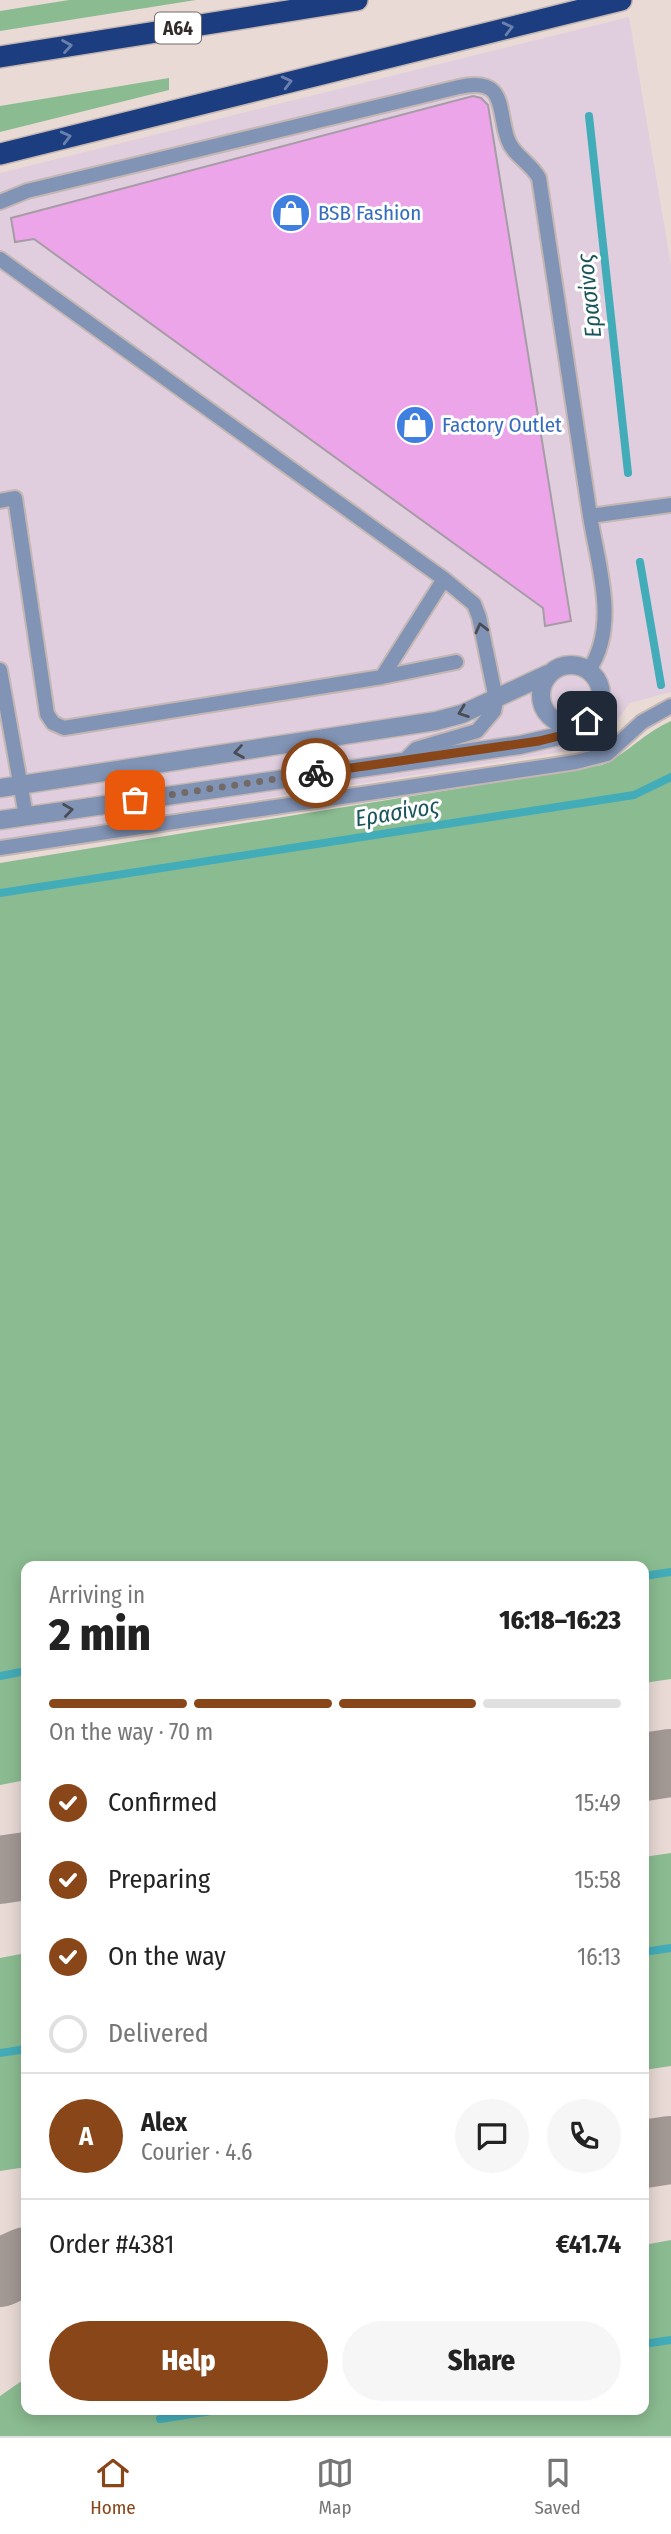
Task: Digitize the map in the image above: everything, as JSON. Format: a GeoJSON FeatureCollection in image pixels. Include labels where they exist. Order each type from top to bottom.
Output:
{"type":"FeatureCollection","features":[{"type":"Feature","properties":{"kind":"highway","name":"Α64"},"geometry":{"type":"LineString","coordinates":[[0,57],[357,0]]}},
{"type":"Feature","properties":{"kind":"highway"},"geometry":{"type":"LineString","coordinates":[[0,154],[621,0]]}},
{"type":"Feature","properties":{"kind":"street"},"geometry":{"type":"LineString","coordinates":[[0,788],[436,721],[462,714],[563,665],[581,666],[589,670],[600,686],[599,706],[587,721],[559,736],[539,741],[0,820]]}},
{"type":"Feature","properties":{"kind":"street"},"geometry":{"type":"LineString","coordinates":[[548,674],[540,692],[545,710],[559,723],[578,724]]}},
{"type":"Feature","properties":{"kind":"lane"},"geometry":{"type":"LineString","coordinates":[[0,202],[27,191],[446,90],[477,83],[485,86],[499,100],[508,142],[534,167],[538,178],[606,619],[600,648],[589,670]]}},
{"type":"Feature","properties":{"kind":"lane"},"geometry":{"type":"LineString","coordinates":[[0,258],[444,579],[474,604],[496,699],[488,720],[477,731],[416,749],[405,760]]}},
{"type":"Feature","properties":{"kind":"lane"},"geometry":{"type":"LineString","coordinates":[[0,500],[15,498],[47,714],[53,723],[64,728],[382,677],[456,662]]}},
{"type":"Feature","properties":{"kind":"lane"},"geometry":{"type":"LineString","coordinates":[[590,516],[671,505]]}},
{"type":"Feature","properties":{"kind":"lane"},"geometry":{"type":"LineString","coordinates":[[382,677],[444,579]]}},
{"type":"Feature","properties":{"kind":"lane"},"geometry":{"type":"LineString","coordinates":[[0,670],[26,816]]}},
{"type":"Feature","properties":{"kind":"lane"},"geometry":{"type":"LineString","coordinates":[[0,848],[576,762],[607,754],[642,722],[671,706]]}},
{"type":"Feature","properties":{"kind":"shaded area"},"geometry":{"type":"Polygon","coordinates":[[[629,17],[671,265],[671,692],[630,703],[604,738],[593,747],[0,840],[0,173],[629,17]]]}},
{"type":"Feature","properties":{"kind":"green space"},"geometry":{"type":"Polygon","coordinates":[[[69,0],[196,0],[0,31],[0,11],[69,0]]]}},
{"type":"Feature","properties":{"kind":"green space"},"geometry":{"type":"Polygon","coordinates":[[[169,78],[169,90],[0,132],[0,106],[169,78]]]}},
{"type":"Feature","properties":{"kind":"green space"},"geometry":{"type":"Polygon","coordinates":[[[671,721],[671,1679],[649,1682],[649,1561],[21,1561],[21,1781],[0,1785],[0,863],[602,765],[671,721]]]}},
{"type":"Feature","properties":{"kind":"green space"},"geometry":{"type":"Polygon","coordinates":[[[671,1853],[671,2066],[649,2069],[649,1856],[671,1853]]]}},
{"type":"Feature","properties":{"kind":"green space"},"geometry":{"type":"Polygon","coordinates":[[[21,1954],[21,2168],[0,2171],[0,1958],[21,1954]]]}},
{"type":"Feature","properties":{"kind":"green space"},"geometry":{"type":"Polygon","coordinates":[[[671,2240],[671,2436],[0,2436],[0,2396],[21,2381],[21,2415],[649,2415],[649,2244],[671,2240]]]}},
{"type":"Feature","properties":{"kind":"building","name":"Factory Outlet"},"geometry":{"type":"Polygon","coordinates":[[[473,96],[481,98],[488,105],[571,621],[545,626],[543,608],[34,239],[15,242],[11,218],[473,96]]]}},
{"type":"Feature","properties":{"kind":"waterway","name":"Ερασίνος"},"geometry":{"type":"LineString","coordinates":[[589,116],[628,473]]}},
{"type":"Feature","properties":{"kind":"waterway","name":"Ερασίνος"},"geometry":{"type":"LineString","coordinates":[[640,562],[661,685]]}},
{"type":"Feature","properties":{"kind":"waterway","name":"Ερασίνος"},"geometry":{"type":"LineString","coordinates":[[0,893],[634,795],[671,777]]}},
{"type":"Feature","properties":{"kind":"waterway"},"geometry":{"type":"LineString","coordinates":[[649,1575],[671,1572]]}},
{"type":"Feature","properties":{"kind":"waterway"},"geometry":{"type":"LineString","coordinates":[[0,1676],[21,1672]]}},
{"type":"Feature","properties":{"kind":"waterway"},"geometry":{"type":"LineString","coordinates":[[649,1951],[671,1948]]}},
{"type":"Feature","properties":{"kind":"waterway"},"geometry":{"type":"LineString","coordinates":[[0,2053],[21,2050]]}},
{"type":"Feature","properties":{"kind":"waterway"},"geometry":{"type":"LineString","coordinates":[[649,2343],[671,2340]]}},
{"type":"Feature","properties":{"kind":"waterway"},"geometry":{"type":"LineString","coordinates":[[160,2419],[186,2415]]}},
{"type":"Feature","properties":{"kind":"taxiway"},"geometry":{"type":"LineString","coordinates":[[649,1766],[671,1763]]}},
{"type":"Feature","properties":{"kind":"taxiway"},"geometry":{"type":"LineString","coordinates":[[0,1870],[21,1867]]}},
{"type":"Feature","properties":{"kind":"taxiway"},"geometry":{"type":"LineString","coordinates":[[649,2153],[671,2150]]}},
{"type":"Feature","properties":{"kind":"taxiway"},"geometry":{"type":"LineString","coordinates":[[0,2273],[21,2263]]}},
{"type":"Feature","properties":{"kind":"way so far"},"geometry":{"type":"LineString","coordinates":[[135,800],[316,773]]}},
{"type":"Feature","properties":{"kind":"place","name":"BSB Fashion"},"geometry":{"type":"Point","coordinates":[291,213]}},
{"type":"Feature","properties":{"kind":"place","name":"Factory Outlet"},"geometry":{"type":"Point","coordinates":[415,425]}},
{"type":"Feature","properties":{"kind":"route"},"geometry":{"type":"LineString","coordinates":[[316,773],[520,745],[559,736],[587,721]]}}]}
